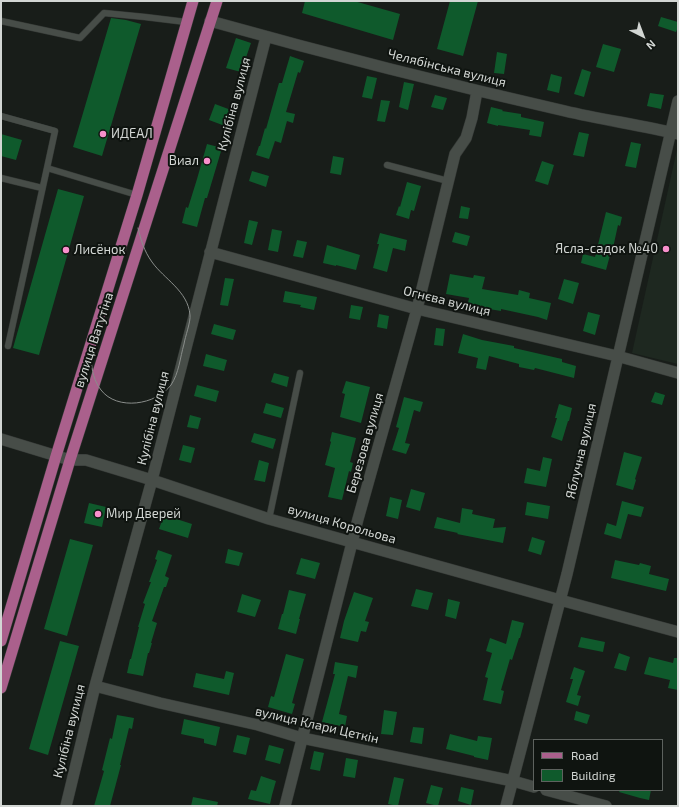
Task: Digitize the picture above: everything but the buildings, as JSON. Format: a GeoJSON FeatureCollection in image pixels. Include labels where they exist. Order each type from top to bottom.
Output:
{"type":"FeatureCollection","features":[{"type":"Feature","properties":{"kind":"main road","name":"вулиця Ватутіна"},"geometry":{"type":"LineString","coordinates":[[1,641],[56,456],[137,194],[193,1]]}},
{"type":"Feature","properties":{"kind":"main road","name":"вулиця Ватутіна"},"geometry":{"type":"LineString","coordinates":[[1,688],[70,460],[217,1]]}},
{"type":"Feature","properties":{"kind":"street","name":"Челябінська вулиця"},"geometry":{"type":"LineString","coordinates":[[210,21],[266,37],[477,91],[583,115],[674,133]]}},
{"type":"Feature","properties":{"kind":"street","name":"Кулібіна вулиця"},"geometry":{"type":"LineString","coordinates":[[66,806],[95,686],[152,480],[266,37]]}},
{"type":"Feature","properties":{"kind":"street","name":"Березова вулиця"},"geometry":{"type":"LineString","coordinates":[[285,806],[352,542],[417,309],[455,154],[466,138],[472,118],[477,91]]}},
{"type":"Feature","properties":{"kind":"street","name":"Яблучна вулиця"},"geometry":{"type":"LineString","coordinates":[[506,806],[560,600],[617,356],[674,133],[678,101]]}},
{"type":"Feature","properties":{"kind":"street","name":"Огнєва вулиця"},"geometry":{"type":"LineString","coordinates":[[210,252],[417,309],[617,356],[678,372]]}},
{"type":"Feature","properties":{"kind":"street","name":"вулиця Корольова"},"geometry":{"type":"LineString","coordinates":[[1,439],[70,460],[86,460],[270,519],[678,632]]}},
{"type":"Feature","properties":{"kind":"street","name":"вулиця Клари Цеткін"},"geometry":{"type":"LineString","coordinates":[[95,686],[160,703],[258,725],[302,738],[513,781],[533,787]]}},
{"type":"Feature","properties":{"kind":"street"},"geometry":{"type":"LineString","coordinates":[[550,791],[606,806]]}},
{"type":"Feature","properties":{"kind":"lane"},"geometry":{"type":"LineString","coordinates":[[1,21],[80,38],[104,13],[186,22]]}},
{"type":"Feature","properties":{"kind":"lane"},"geometry":{"type":"LineString","coordinates":[[1,116],[55,131],[8,346]]}},
{"type":"Feature","properties":{"kind":"lane"},"geometry":{"type":"LineString","coordinates":[[387,165],[448,181]]}},
{"type":"Feature","properties":{"kind":"lane"},"geometry":{"type":"LineString","coordinates":[[47,168],[137,194]]}},
{"type":"Feature","properties":{"kind":"lane"},"geometry":{"type":"LineString","coordinates":[[1,178],[42,188]]}},
{"type":"Feature","properties":{"kind":"lane"},"geometry":{"type":"LineString","coordinates":[[270,519],[300,373]]}},
{"type":"Feature","properties":{"kind":"shaded area","name":"Ясла-садок №40"},"geometry":{"type":"Polygon","coordinates":[[[678,145],[678,364],[632,353],[678,145]]]}},
{"type":"Feature","properties":{"kind":"tram line"},"geometry":{"type":"LineString","coordinates":[[91,359],[94,376],[101,390],[108,397],[126,403],[136,403],[156,397],[171,385],[176,376],[190,321],[188,307],[180,292],[149,258],[138,228]]}},
{"type":"Feature","properties":{"kind":"place","name":"ИДЕАЛ"},"geometry":{"type":"Point","coordinates":[103,134]}},
{"type":"Feature","properties":{"kind":"place","name":"Виал"},"geometry":{"type":"Point","coordinates":[207,161]}},
{"type":"Feature","properties":{"kind":"place","name":"Ясла-садок №40"},"geometry":{"type":"Point","coordinates":[666,249]}},
{"type":"Feature","properties":{"kind":"place","name":"Лисёнок"},"geometry":{"type":"Point","coordinates":[66,250]}},
{"type":"Feature","properties":{"kind":"place","name":"Мир Дверей"},"geometry":{"type":"Point","coordinates":[98,514]}}]}
